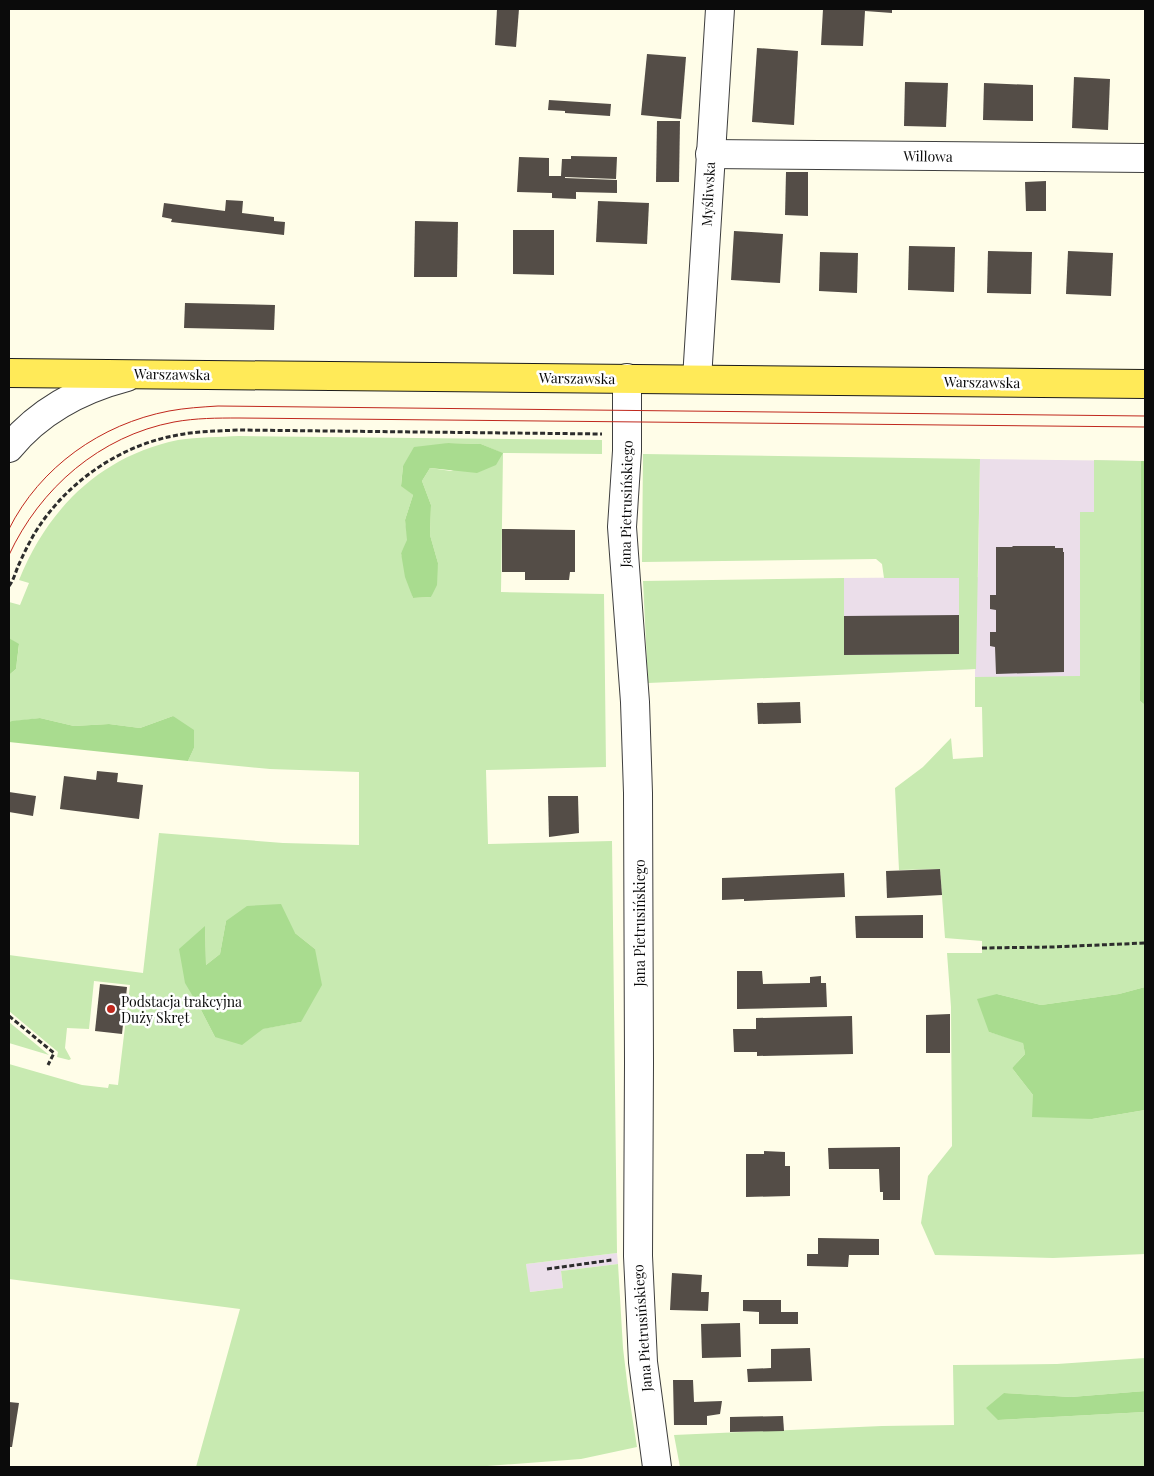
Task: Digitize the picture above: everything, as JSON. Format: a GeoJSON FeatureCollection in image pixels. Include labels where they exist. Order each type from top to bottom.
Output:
{"type":"FeatureCollection","features":[{"type":"Feature","properties":{"kind":"main road","name":"Warszawska"},"geometry":{"type":"LineString","coordinates":[[9,373],[1145,384]]}},
{"type":"Feature","properties":{"kind":"street","name":"Myśliwska"},"geometry":{"type":"LineString","coordinates":[[697,379],[720,9]]}},
{"type":"Feature","properties":{"kind":"street","name":"Willowa"},"geometry":{"type":"LineString","coordinates":[[710,154],[1145,158]]}},
{"type":"Feature","properties":{"kind":"street"},"geometry":{"type":"LineString","coordinates":[[9,448],[34,421],[52,408],[77,394],[105,383],[141,373]]}},
{"type":"Feature","properties":{"kind":"street","name":"Jana Pietrusińskiego"},"geometry":{"type":"LineString","coordinates":[[627,378],[627,432],[622,527],[635,702],[638,793],[638,1256],[643,1362],[657,1467]]}},
{"type":"Feature","properties":{"kind":"path"},"geometry":{"type":"LineString","coordinates":[[9,586],[36,532],[66,493],[94,470],[154,440],[176,435],[216,431],[616,434],[627,432]]}},
{"type":"Feature","properties":{"kind":"path"},"geometry":{"type":"LineString","coordinates":[[982,948],[1145,943]]}},
{"type":"Feature","properties":{"kind":"path"},"geometry":{"type":"LineString","coordinates":[[9,1016],[54,1053],[48,1065]]}},
{"type":"Feature","properties":{"kind":"path"},"geometry":{"type":"LineString","coordinates":[[547,1269],[618,1259]]}},
{"type":"Feature","properties":{"kind":"shaded area"},"geometry":{"type":"Polygon","coordinates":[[[980,459],[1141,461],[1140,701],[975,707],[975,669],[844,674],[844,578],[978,577],[980,459]]]}},
{"type":"Feature","properties":{"kind":"shaded area"},"geometry":{"type":"Polygon","coordinates":[[[617,1253],[618,1264],[561,1271],[563,1288],[529,1292],[526,1264],[617,1253]]]}},
{"type":"Feature","properties":{"kind":"green space"},"geometry":{"type":"Polygon","coordinates":[[[239,436],[602,440],[602,454],[503,453],[501,592],[604,594],[606,767],[486,770],[488,844],[612,841],[617,1253],[526,1264],[530,1292],[563,1288],[561,1271],[618,1264],[623,1348],[637,1447],[581,1459],[474,1467],[196,1467],[240,1309],[9,1279],[9,1064],[82,1085],[108,1088],[109,1084],[118,1085],[130,985],[94,981],[89,1029],[67,1028],[65,1048],[71,1059],[69,1060],[57,1057],[58,1052],[9,1011],[9,955],[143,973],[159,833],[283,843],[359,845],[359,772],[270,769],[188,761],[194,748],[173,716],[140,728],[109,724],[74,726],[40,718],[9,722],[9,675],[16,669],[19,645],[9,638],[9,602],[20,605],[29,583],[19,580],[45,530],[62,508],[80,489],[102,472],[125,458],[178,440],[239,436]],[[448,443],[403,466],[401,485],[413,495],[405,520],[408,540],[401,553],[413,598],[431,597],[438,563],[430,535],[431,505],[422,481],[430,468],[451,471],[502,453],[481,444],[448,443]],[[226,921],[220,954],[206,965],[205,926],[201,1010],[215,1037],[301,1022],[315,949],[295,933],[226,921]]]}},
{"type":"Feature","properties":{"kind":"green space"},"geometry":{"type":"Polygon","coordinates":[[[448,443],[481,444],[503,453],[496,465],[477,473],[430,468],[422,481],[431,505],[430,535],[438,563],[437,585],[431,597],[413,598],[405,577],[401,553],[407,540],[405,520],[413,495],[401,486],[403,466],[414,447],[448,443]]]}},
{"type":"Feature","properties":{"kind":"green space"},"geometry":{"type":"Polygon","coordinates":[[[643,454],[980,459],[976,669],[648,683],[643,581],[844,578],[844,655],[959,654],[959,578],[884,578],[882,564],[876,559],[642,562],[643,454]]]}},
{"type":"Feature","properties":{"kind":"green space"},"geometry":{"type":"Polygon","coordinates":[[[1094,460],[1141,461],[1140,701],[1145,705],[1145,987],[1119,994],[1041,1005],[997,994],[989,1032],[1023,1042],[1025,1054],[1012,1068],[1033,1095],[1092,1119],[1145,1110],[1145,1254],[1053,1258],[935,1255],[921,1223],[928,1176],[952,1146],[951,1007],[947,953],[982,953],[982,941],[945,938],[940,869],[899,870],[895,788],[923,767],[951,738],[953,759],[983,757],[982,707],[975,707],[975,677],[1080,676],[1080,512],[1094,512],[1094,460]]]}},
{"type":"Feature","properties":{"kind":"green space"},"geometry":{"type":"Polygon","coordinates":[[[1141,461],[1145,461],[1145,705],[1140,701],[1141,461]]]}},
{"type":"Feature","properties":{"kind":"green space"},"geometry":{"type":"Polygon","coordinates":[[[9,638],[19,644],[16,669],[9,675],[9,638]]]}},
{"type":"Feature","properties":{"kind":"green space"},"geometry":{"type":"Polygon","coordinates":[[[173,716],[194,730],[194,748],[188,761],[9,742],[9,722],[12,721],[40,718],[74,726],[109,724],[140,728],[173,716]]]}},
{"type":"Feature","properties":{"kind":"green space"},"geometry":{"type":"Polygon","coordinates":[[[281,904],[295,933],[315,949],[322,985],[301,1022],[263,1029],[242,1045],[215,1037],[185,983],[179,949],[205,926],[206,965],[220,954],[226,921],[247,906],[281,904]]]}},
{"type":"Feature","properties":{"kind":"green space"},"geometry":{"type":"Polygon","coordinates":[[[1145,987],[1145,1110],[1092,1119],[1032,1117],[1033,1095],[1012,1068],[1025,1054],[1023,1043],[989,1032],[977,999],[997,994],[1041,1005],[1119,994],[1145,987]]]}},
{"type":"Feature","properties":{"kind":"green space"},"geometry":{"type":"Polygon","coordinates":[[[9,1022],[49,1055],[9,1043],[9,1022]]]}},
{"type":"Feature","properties":{"kind":"green space"},"geometry":{"type":"Polygon","coordinates":[[[1145,1358],[1145,1391],[1071,1397],[1004,1393],[999,1420],[1145,1412],[1145,1467],[680,1467],[674,1435],[882,1426],[954,1425],[953,1365],[1057,1364],[1145,1358]]]}},
{"type":"Feature","properties":{"kind":"green space"},"geometry":{"type":"Polygon","coordinates":[[[1145,1391],[1145,1412],[998,1420],[986,1408],[1004,1393],[1071,1397],[1145,1391]]]}},
{"type":"Feature","properties":{"kind":"building"},"geometry":{"type":"Polygon","coordinates":[[[497,9],[519,9],[516,47],[495,45],[497,9]]]}},
{"type":"Feature","properties":{"kind":"building"},"geometry":{"type":"Polygon","coordinates":[[[823,9],[892,9],[892,13],[865,11],[863,46],[821,45],[823,9]]]}},
{"type":"Feature","properties":{"kind":"building"},"geometry":{"type":"Polygon","coordinates":[[[757,48],[798,51],[794,125],[752,122],[757,48]]]}},
{"type":"Feature","properties":{"kind":"building"},"geometry":{"type":"Polygon","coordinates":[[[647,54],[686,57],[681,119],[641,115],[647,54]]]}},
{"type":"Feature","properties":{"kind":"building"},"geometry":{"type":"Polygon","coordinates":[[[1074,77],[1110,79],[1108,130],[1072,128],[1074,77]]]}},
{"type":"Feature","properties":{"kind":"building"},"geometry":{"type":"Polygon","coordinates":[[[905,82],[948,83],[946,127],[904,126],[905,82]]]}},
{"type":"Feature","properties":{"kind":"building"},"geometry":{"type":"Polygon","coordinates":[[[984,83],[1033,85],[1033,121],[983,120],[984,83]]]}},
{"type":"Feature","properties":{"kind":"building"},"geometry":{"type":"Polygon","coordinates":[[[549,100],[611,104],[610,116],[548,110],[549,100]]]}},
{"type":"Feature","properties":{"kind":"building"},"geometry":{"type":"Polygon","coordinates":[[[657,121],[680,121],[679,182],[656,182],[657,121]]]}},
{"type":"Feature","properties":{"kind":"building"},"geometry":{"type":"Polygon","coordinates":[[[571,156],[617,157],[616,179],[565,178],[617,180],[617,193],[576,192],[576,199],[552,198],[552,193],[517,192],[519,157],[549,158],[549,176],[561,176],[562,159],[571,159],[571,156]]]}},
{"type":"Feature","properties":{"kind":"building"},"geometry":{"type":"Polygon","coordinates":[[[786,172],[808,172],[808,216],[785,215],[786,172]]]}},
{"type":"Feature","properties":{"kind":"building"},"geometry":{"type":"Polygon","coordinates":[[[1046,181],[1046,211],[1026,211],[1025,182],[1046,181]]]}},
{"type":"Feature","properties":{"kind":"building"},"geometry":{"type":"Polygon","coordinates":[[[226,200],[243,201],[242,213],[274,217],[274,221],[285,222],[284,235],[171,222],[172,219],[162,217],[164,203],[225,211],[226,200]]]}},
{"type":"Feature","properties":{"kind":"building"},"geometry":{"type":"Polygon","coordinates":[[[598,201],[649,203],[647,244],[596,242],[598,201]]]}},
{"type":"Feature","properties":{"kind":"building"},"geometry":{"type":"Polygon","coordinates":[[[415,221],[458,222],[457,277],[414,277],[415,221]]]}},
{"type":"Feature","properties":{"kind":"building"},"geometry":{"type":"Polygon","coordinates":[[[513,230],[554,230],[554,275],[513,274],[513,230]]]}},
{"type":"Feature","properties":{"kind":"building"},"geometry":{"type":"Polygon","coordinates":[[[734,231],[783,234],[780,283],[731,280],[734,231]]]}},
{"type":"Feature","properties":{"kind":"building"},"geometry":{"type":"Polygon","coordinates":[[[909,246],[955,247],[954,292],[908,290],[909,246]]]}},
{"type":"Feature","properties":{"kind":"building"},"geometry":{"type":"Polygon","coordinates":[[[988,251],[1032,252],[1031,294],[987,293],[988,251]]]}},
{"type":"Feature","properties":{"kind":"building"},"geometry":{"type":"Polygon","coordinates":[[[1068,251],[1113,253],[1111,296],[1066,294],[1068,251]]]}},
{"type":"Feature","properties":{"kind":"building"},"geometry":{"type":"Polygon","coordinates":[[[820,252],[858,253],[857,293],[819,291],[820,252]]]}},
{"type":"Feature","properties":{"kind":"building"},"geometry":{"type":"Polygon","coordinates":[[[185,303],[275,305],[274,330],[184,328],[185,303]]]}},
{"type":"Feature","properties":{"kind":"building"},"geometry":{"type":"Polygon","coordinates":[[[502,529],[575,530],[575,572],[570,572],[569,580],[525,580],[525,572],[502,572],[502,529]]]}},
{"type":"Feature","properties":{"kind":"building"},"geometry":{"type":"Polygon","coordinates":[[[1055,546],[1055,548],[1063,548],[1064,672],[996,674],[995,647],[990,646],[990,632],[996,632],[996,610],[990,609],[990,595],[996,595],[996,547],[1055,546]]]}},
{"type":"Feature","properties":{"kind":"building"},"geometry":{"type":"Polygon","coordinates":[[[959,615],[959,654],[844,655],[844,616],[959,615]]]}},
{"type":"Feature","properties":{"kind":"building"},"geometry":{"type":"Polygon","coordinates":[[[800,702],[801,723],[758,724],[757,703],[800,702]]]}},
{"type":"Feature","properties":{"kind":"building"},"geometry":{"type":"Polygon","coordinates":[[[97,771],[118,773],[117,782],[143,785],[139,819],[60,809],[64,776],[96,780],[97,771]]]}},
{"type":"Feature","properties":{"kind":"building"},"geometry":{"type":"Polygon","coordinates":[[[9,792],[36,796],[33,816],[9,812],[9,792]]]}},
{"type":"Feature","properties":{"kind":"building"},"geometry":{"type":"Polygon","coordinates":[[[548,796],[578,796],[579,833],[549,837],[548,796]]]}},
{"type":"Feature","properties":{"kind":"building"},"geometry":{"type":"Polygon","coordinates":[[[940,869],[942,895],[887,898],[886,871],[940,869]]]}},
{"type":"Feature","properties":{"kind":"building"},"geometry":{"type":"Polygon","coordinates":[[[844,873],[845,897],[744,901],[744,899],[722,900],[722,878],[844,873]]]}},
{"type":"Feature","properties":{"kind":"building"},"geometry":{"type":"Polygon","coordinates":[[[923,915],[923,938],[856,938],[855,916],[923,915]]]}},
{"type":"Feature","properties":{"kind":"building"},"geometry":{"type":"Polygon","coordinates":[[[737,971],[762,971],[763,984],[810,983],[810,977],[821,976],[821,983],[826,983],[827,1007],[737,1009],[737,971]]]}},
{"type":"Feature","properties":{"kind":"building","name":"Podstacja trakcyjna Duży Skręt"},"geometry":{"type":"Polygon","coordinates":[[[100,984],[127,987],[122,1034],[95,1031],[100,984]]]}},
{"type":"Feature","properties":{"kind":"building"},"geometry":{"type":"Polygon","coordinates":[[[950,1014],[950,1053],[926,1053],[926,1015],[950,1014]]]}},
{"type":"Feature","properties":{"kind":"building"},"geometry":{"type":"Polygon","coordinates":[[[852,1016],[853,1054],[757,1056],[757,1052],[734,1052],[733,1029],[756,1029],[756,1018],[852,1016]]]}},
{"type":"Feature","properties":{"kind":"building"},"geometry":{"type":"Polygon","coordinates":[[[900,1147],[900,1200],[883,1200],[883,1192],[880,1192],[879,1169],[829,1169],[828,1148],[900,1147]]]}},
{"type":"Feature","properties":{"kind":"building"},"geometry":{"type":"Polygon","coordinates":[[[764,1151],[785,1152],[785,1166],[790,1166],[790,1196],[746,1197],[746,1154],[764,1154],[764,1151]]]}},
{"type":"Feature","properties":{"kind":"building"},"geometry":{"type":"Polygon","coordinates":[[[818,1238],[879,1239],[879,1255],[849,1255],[848,1267],[807,1266],[807,1254],[818,1254],[818,1238]]]}},
{"type":"Feature","properties":{"kind":"building"},"geometry":{"type":"Polygon","coordinates":[[[672,1273],[702,1275],[701,1292],[709,1292],[708,1311],[670,1310],[672,1273]]]}},
{"type":"Feature","properties":{"kind":"building"},"geometry":{"type":"Polygon","coordinates":[[[743,1300],[781,1300],[781,1312],[798,1312],[798,1324],[759,1324],[759,1312],[743,1311],[743,1300]]]}},
{"type":"Feature","properties":{"kind":"building"},"geometry":{"type":"Polygon","coordinates":[[[740,1323],[741,1357],[702,1358],[701,1324],[740,1323]]]}},
{"type":"Feature","properties":{"kind":"building"},"geometry":{"type":"Polygon","coordinates":[[[810,1348],[812,1381],[748,1382],[747,1369],[771,1368],[771,1349],[810,1348]]]}},
{"type":"Feature","properties":{"kind":"building"},"geometry":{"type":"Polygon","coordinates":[[[673,1380],[693,1380],[694,1402],[722,1401],[720,1414],[707,1416],[707,1425],[674,1425],[673,1380]]]}},
{"type":"Feature","properties":{"kind":"building"},"geometry":{"type":"Polygon","coordinates":[[[9,1402],[19,1403],[12,1447],[9,1447],[9,1402]]]}},
{"type":"Feature","properties":{"kind":"building"},"geometry":{"type":"Polygon","coordinates":[[[783,1416],[784,1431],[730,1432],[730,1417],[783,1416]]]}},
{"type":"Feature","properties":{"kind":"tram line"},"geometry":{"type":"LineString","coordinates":[[9,529],[22,507],[38,486],[55,468],[75,452],[120,426],[144,417],[187,408],[218,406],[1145,416]]}},
{"type":"Feature","properties":{"kind":"tram line"},"geometry":{"type":"LineString","coordinates":[[9,555],[37,508],[55,487],[75,469],[121,439],[147,429],[190,420],[239,418],[1145,427]]}},
{"type":"Feature","properties":{"kind":"place","name":"Podstacja trakcyjna Duży Skręt"},"geometry":{"type":"Point","coordinates":[111,1009]}}]}
